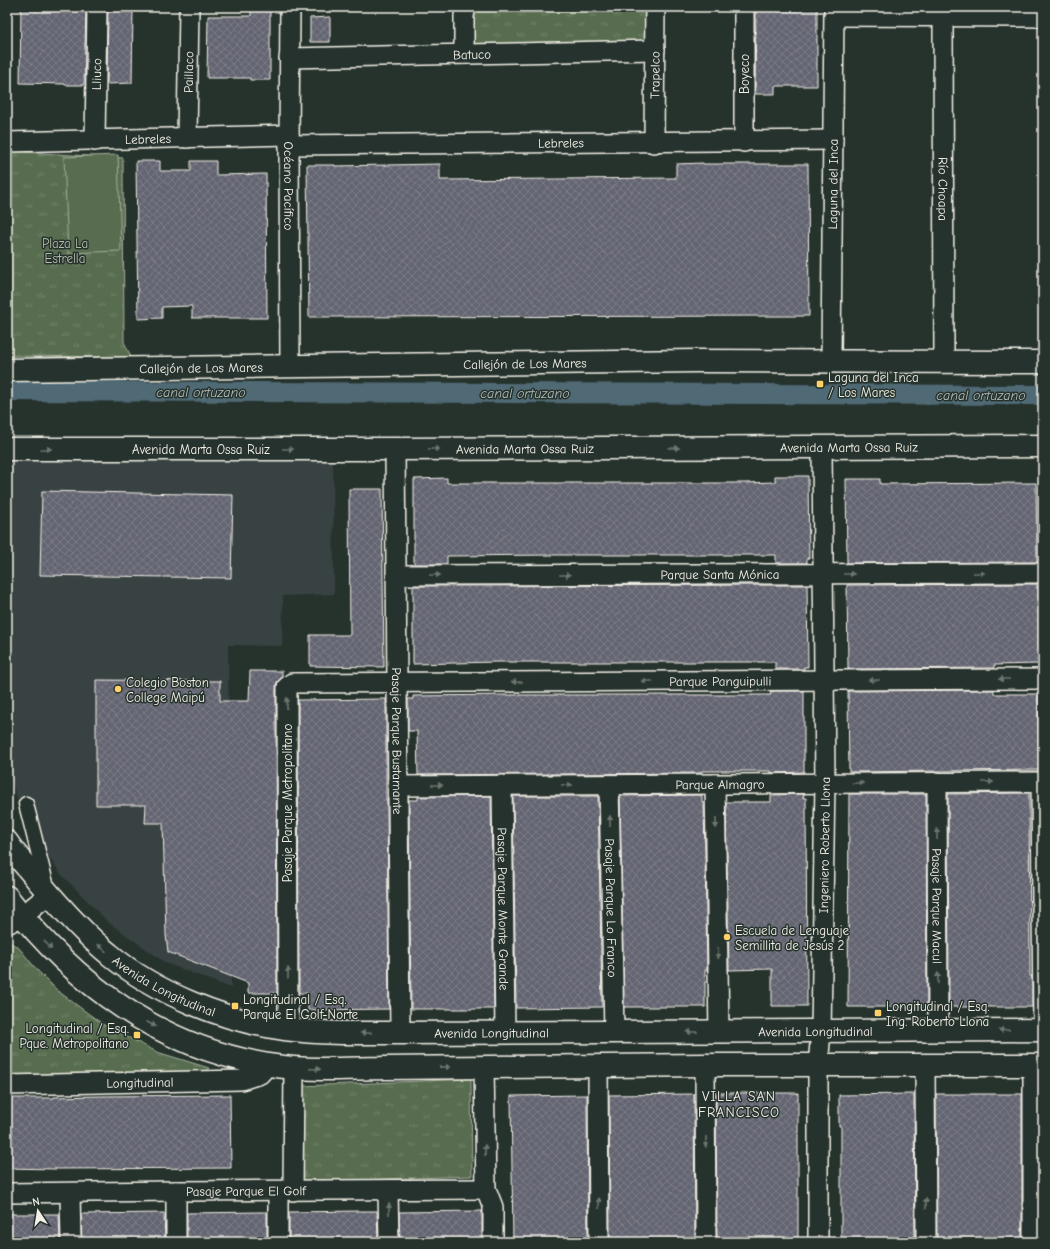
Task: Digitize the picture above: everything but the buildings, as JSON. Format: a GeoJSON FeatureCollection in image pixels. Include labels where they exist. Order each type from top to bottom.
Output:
{"type":"FeatureCollection","features":[{"type":"Feature","properties":{"kind":"main road","name":"Callejón de Los Mares"},"geometry":{"type":"LineString","coordinates":[[7,370],[696,361],[831,360],[1043,362]]}},
{"type":"Feature","properties":{"kind":"main road","name":"Avenida Marta Ossa Ruiz"},"geometry":{"type":"LineString","coordinates":[[7,449],[1043,446]]}},
{"type":"Feature","properties":{"kind":"main road","name":"Avenida Longitudinal"},"geometry":{"type":"LineString","coordinates":[[7,842],[49,894],[86,934],[110,955],[136,973],[163,989],[190,1002],[248,1021],[291,1029],[329,1033],[1043,1030]]}},
{"type":"Feature","properties":{"kind":"main road"},"geometry":{"type":"LineString","coordinates":[[7,897],[14,920],[41,939],[88,983],[116,1004],[144,1021],[172,1035],[202,1047],[268,1065],[336,1069],[705,1065],[1038,1065]]}},
{"type":"Feature","properties":{"kind":"street","name":"Lliuco"},"geometry":{"type":"LineString","coordinates":[[95,140],[97,7]]}},
{"type":"Feature","properties":{"kind":"street","name":"Paillaco"},"geometry":{"type":"LineString","coordinates":[[187,138],[189,7]]}},
{"type":"Feature","properties":{"kind":"street","name":"Océano Pacífico"},"geometry":{"type":"LineString","coordinates":[[290,7],[290,366]]}},
{"type":"Feature","properties":{"kind":"street"},"geometry":{"type":"LineString","coordinates":[[464,54],[464,16],[466,7]]}},
{"type":"Feature","properties":{"kind":"street","name":"Trapelco"},"geometry":{"type":"LineString","coordinates":[[654,143],[656,7]]}},
{"type":"Feature","properties":{"kind":"street","name":"Boyeco"},"geometry":{"type":"LineString","coordinates":[[744,7],[744,142]]}},
{"type":"Feature","properties":{"kind":"street"},"geometry":{"type":"LineString","coordinates":[[834,11],[943,17],[1043,17]]}},
{"type":"Feature","properties":{"kind":"street","name":"Laguna del Inca"},"geometry":{"type":"LineString","coordinates":[[831,360],[834,11]]}},
{"type":"Feature","properties":{"kind":"street","name":"Río Choapa"},"geometry":{"type":"LineString","coordinates":[[943,17],[944,361]]}},
{"type":"Feature","properties":{"kind":"street","name":"Batuco"},"geometry":{"type":"LineString","coordinates":[[289,58],[655,50]]}},
{"type":"Feature","properties":{"kind":"street","name":"Lebreles"},"geometry":{"type":"LineString","coordinates":[[7,142],[187,138],[654,143],[833,140]]}},
{"type":"Feature","properties":{"kind":"street","name":"Ingeniero Roberto Llona"},"geometry":{"type":"LineString","coordinates":[[818,1242],[818,1066],[821,1031],[825,783],[822,447]]}},
{"type":"Feature","properties":{"kind":"street","name":"Pasaje Parque Bustamante"},"geometry":{"type":"LineString","coordinates":[[395,449],[400,1033]]}},
{"type":"Feature","properties":{"kind":"street","name":"Parque Santa Mónica"},"geometry":{"type":"LineString","coordinates":[[396,575],[1043,573]]}},
{"type":"Feature","properties":{"kind":"street","name":"Parque Panguipulli"},"geometry":{"type":"LineString","coordinates":[[397,683],[1043,679]]}},
{"type":"Feature","properties":{"kind":"street","name":"Pasaje Parque Metropolitano"},"geometry":{"type":"LineString","coordinates":[[291,1029],[288,1012],[287,687],[292,683],[397,683]]}},
{"type":"Feature","properties":{"kind":"street","name":"Pasaje Parque Macul"},"geometry":{"type":"LineString","coordinates":[[937,782],[938,1031]]}},
{"type":"Feature","properties":{"kind":"street"},"geometry":{"type":"LineString","coordinates":[[1042,782],[1043,1024]]}},
{"type":"Feature","properties":{"kind":"street","name":"Parque Almagro"},"geometry":{"type":"LineString","coordinates":[[398,786],[1042,782]]}},
{"type":"Feature","properties":{"kind":"street"},"geometry":{"type":"LineString","coordinates":[[715,784],[719,1032]]}},
{"type":"Feature","properties":{"kind":"street","name":"Pasaje Parque Monte Grande"},"geometry":{"type":"LineString","coordinates":[[502,785],[506,1033]]}},
{"type":"Feature","properties":{"kind":"street","name":"Pasaje Parque Lo Franco"},"geometry":{"type":"LineString","coordinates":[[609,785],[614,1032]]}},
{"type":"Feature","properties":{"kind":"street"},"geometry":{"type":"LineString","coordinates":[[14,920],[49,894],[26,804]]}},
{"type":"Feature","properties":{"kind":"street","name":"Longitudinal"},"geometry":{"type":"LineString","coordinates":[[7,1084],[241,1080],[260,1074],[268,1065]]}},
{"type":"Feature","properties":{"kind":"street"},"geometry":{"type":"LineString","coordinates":[[705,1065],[706,1242]]}},
{"type":"Feature","properties":{"kind":"street"},"geometry":{"type":"LineString","coordinates":[[925,1065],[926,1242]]}},
{"type":"Feature","properties":{"kind":"street"},"geometry":{"type":"LineString","coordinates":[[1033,1242],[1038,1065]]}},
{"type":"Feature","properties":{"kind":"street"},"geometry":{"type":"LineString","coordinates":[[598,1066],[599,1242]]}},
{"type":"Feature","properties":{"kind":"street"},"geometry":{"type":"LineString","coordinates":[[278,1242],[285,1191],[294,1067]]}},
{"type":"Feature","properties":{"kind":"street"},"geometry":{"type":"LineString","coordinates":[[484,1067],[486,1189],[493,1207],[493,1242]]}},
{"type":"Feature","properties":{"kind":"street","name":"Pasaje Parque El Golf"},"geometry":{"type":"LineString","coordinates":[[7,1193],[486,1189]]}},
{"type":"Feature","properties":{"kind":"street"},"geometry":{"type":"LineString","coordinates":[[388,1190],[389,1242]]}},
{"type":"Feature","properties":{"kind":"street"},"geometry":{"type":"LineString","coordinates":[[176,1191],[176,1242]]}},
{"type":"Feature","properties":{"kind":"street"},"geometry":{"type":"LineString","coordinates":[[70,1193],[71,1242]]}},
{"type":"Feature","properties":{"kind":"shaded area","name":"Colegio Boston College Maipú"},"geometry":{"type":"Polygon","coordinates":[[[7,456],[333,459],[334,594],[283,596],[282,646],[228,645],[231,988],[166,963],[108,922],[61,874],[34,836],[16,795],[8,770],[7,456]]]}},
{"type":"Feature","properties":{"kind":"green space"},"geometry":{"type":"Polygon","coordinates":[[[478,7],[647,7],[646,46],[471,48],[472,17],[478,7]]]}},
{"type":"Feature","properties":{"kind":"green space","name":"Plaza La Estrella"},"geometry":{"type":"Polygon","coordinates":[[[7,151],[123,158],[124,342],[131,357],[7,356],[7,151]]]}},
{"type":"Feature","properties":{"kind":"green space"},"geometry":{"type":"Polygon","coordinates":[[[118,155],[121,251],[68,253],[64,157],[118,155]]]}},
{"type":"Feature","properties":{"kind":"green space"},"geometry":{"type":"Polygon","coordinates":[[[7,943],[11,943],[19,948],[37,970],[58,991],[104,1025],[157,1052],[209,1068],[205,1072],[7,1075],[7,943]]]}},
{"type":"Feature","properties":{"kind":"green space"},"geometry":{"type":"Polygon","coordinates":[[[471,1079],[472,1176],[300,1182],[300,1086],[471,1079]]]}},
{"type":"Feature","properties":{"kind":"waterway","name":"canal ortuzano"},"geometry":{"type":"LineString","coordinates":[[7,391],[1043,395]]}},
{"type":"Feature","properties":{"kind":"place","name":"Laguna del Inca / Los Mares"},"geometry":{"type":"Point","coordinates":[820,384]}},
{"type":"Feature","properties":{"kind":"place","name":"Colegio Boston College Maipú"},"geometry":{"type":"Point","coordinates":[118,689]}},
{"type":"Feature","properties":{"kind":"place","name":"Escuela de Lenguaje Semillita de Jesús 2"},"geometry":{"type":"Point","coordinates":[727,937]}},
{"type":"Feature","properties":{"kind":"place","name":"Longitudinal / Esq. Parque El Golf-Norte"},"geometry":{"type":"Point","coordinates":[235,1006]}},
{"type":"Feature","properties":{"kind":"place","name":"Longitudinal / Esq. Ing. Roberto Llona"},"geometry":{"type":"Point","coordinates":[878,1013]}},
{"type":"Feature","properties":{"kind":"place","name":"Longitudinal / Esq. Pque. Metropolitano"},"geometry":{"type":"Point","coordinates":[137,1035]}},
{"type":"Feature","properties":{"kind":"district","name":"VILLA SAN FRANCISCO"},"geometry":{"type":"Point","coordinates":[739,1104]}}]}
